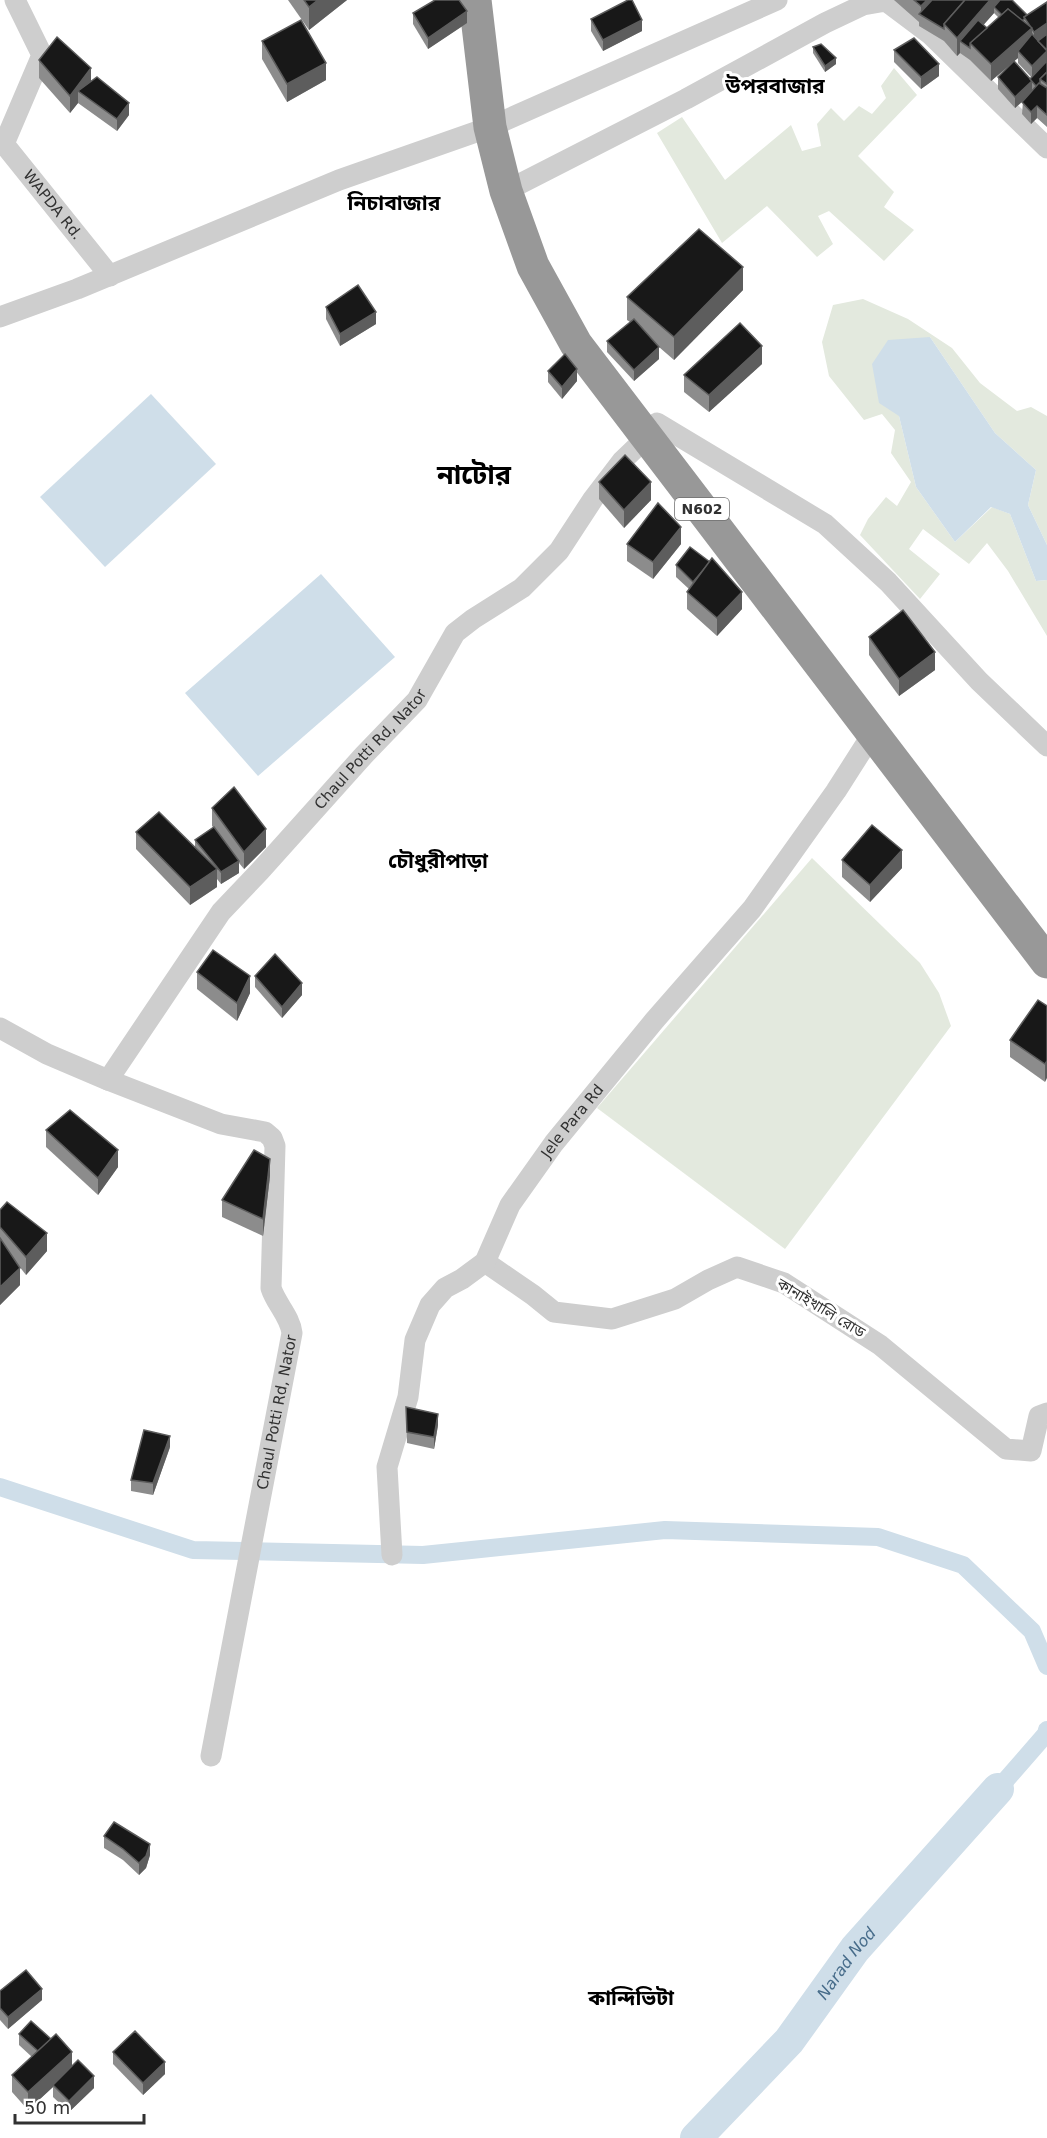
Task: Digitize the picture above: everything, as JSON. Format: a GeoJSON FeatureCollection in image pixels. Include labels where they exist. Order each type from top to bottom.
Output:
{"type":"FeatureCollection","features":[{"type":"Feature","properties":{"kind":"highway","name":"N602"},"geometry":{"type":"LineString","coordinates":[[475,0],[514,188],[590,334],[645,422],[873,733],[1047,962]]}},
{"type":"Feature","properties":{"kind":"highway","name":"N602"},"geometry":{"type":"LineString","coordinates":[[494,0],[501,25],[499,123]]}},
{"type":"Feature","properties":{"kind":"highway","name":"N602"},"geometry":{"type":"LineString","coordinates":[[645,422],[787,585],[1047,927]]}},
{"type":"Feature","properties":{"kind":"street","name":"WAPDA Rd."},"geometry":{"type":"LineString","coordinates":[[15,0],[42,55],[4,144],[110,276]]}},
{"type":"Feature","properties":{"kind":"street"},"geometry":{"type":"LineString","coordinates":[[0,317],[110,276],[339,180],[499,123],[777,0]]}},
{"type":"Feature","properties":{"kind":"street"},"geometry":{"type":"LineString","coordinates":[[514,188],[686,99],[825,23],[863,5],[885,1],[930,34],[1047,148]]}},
{"type":"Feature","properties":{"kind":"street"},"geometry":{"type":"LineString","coordinates":[[645,422],[825,524],[888,582],[979,681],[1047,746]]}},
{"type":"Feature","properties":{"kind":"street","name":"Chaul Potti Rd, Nator"},"geometry":{"type":"LineString","coordinates":[[108,1080],[221,912],[417,700],[455,633],[522,588],[559,551],[593,499],[615,471],[645,422]]}},
{"type":"Feature","properties":{"kind":"street","name":"Jele Para Rd"},"geometry":{"type":"LineString","coordinates":[[485,1262],[510,1205],[554,1143],[654,1022],[752,909],[836,791],[873,733]]}},
{"type":"Feature","properties":{"kind":"street","name":"Chaul Potti Rd, Nator"},"geometry":{"type":"LineString","coordinates":[[0,1028],[47,1054],[108,1080],[221,1124],[266,1132],[272,1138],[274,1146],[271,1288],[274,1300],[291,1324],[291,1333],[211,1756]]}},
{"type":"Feature","properties":{"kind":"street"},"geometry":{"type":"LineString","coordinates":[[392,1555],[387,1467],[408,1397],[415,1340],[430,1305],[445,1288],[485,1262]]}},
{"type":"Feature","properties":{"kind":"street","name":"কানাইখালি রোড"},"geometry":{"type":"LineString","coordinates":[[485,1262],[554,1312],[612,1319],[675,1299],[708,1280],[737,1268],[784,1283],[880,1345],[1006,1449],[1031,1450],[1040,1416],[1047,1413]]}},
{"type":"Feature","properties":{"kind":"shaded area"},"geometry":{"type":"Polygon","coordinates":[[[894,68],[917,95],[858,156],[894,192],[884,207],[914,230],[884,261],[829,211],[818,216],[833,244],[817,257],[767,206],[722,243],[657,133],[682,117],[725,180],[791,125],[802,151],[821,146],[817,124],[831,108],[844,121],[859,106],[872,114],[886,98],[881,86],[894,68]]]}},
{"type":"Feature","properties":{"kind":"shaded area"},"geometry":{"type":"Polygon","coordinates":[[[863,299],[908,319],[952,348],[980,383],[1017,411],[1031,407],[1047,416],[1047,545],[1028,505],[1036,470],[995,433],[930,337],[899,416],[916,487],[955,542],[992,507],[1010,514],[1036,581],[1047,580],[1047,636],[1008,571],[987,543],[969,564],[923,529],[909,549],[940,574],[920,599],[860,535],[868,519],[886,497],[897,506],[911,482],[891,453],[895,430],[882,414],[864,420],[829,376],[822,342],[833,305],[863,299]]]}},
{"type":"Feature","properties":{"kind":"shaded area"},"geometry":{"type":"Polygon","coordinates":[[[930,337],[995,433],[1036,470],[1028,505],[1047,545],[1047,580],[1036,581],[1010,514],[991,507],[955,542],[916,487],[899,416],[879,403],[872,364],[888,340],[930,337]]]}},
{"type":"Feature","properties":{"kind":"shaded area"},"geometry":{"type":"Polygon","coordinates":[[[151,394],[216,464],[105,567],[40,497],[151,394]]]}},
{"type":"Feature","properties":{"kind":"shaded area"},"geometry":{"type":"Polygon","coordinates":[[[321,574],[395,657],[258,776],[185,693],[321,574]]]}},
{"type":"Feature","properties":{"kind":"shaded area"},"geometry":{"type":"Polygon","coordinates":[[[812,858],[920,963],[939,993],[951,1026],[785,1249],[597,1108],[812,858]]]}},
{"type":"Feature","properties":{"kind":"building"},"geometry":{"type":"Polygon","coordinates":[[[304,0],[318,0],[309,7],[304,0]]]}},
{"type":"Feature","properties":{"kind":"building"},"geometry":{"type":"Polygon","coordinates":[[[435,0],[459,0],[467,11],[428,38],[413,13],[435,0]]]}},
{"type":"Feature","properties":{"kind":"building"},"geometry":{"type":"Polygon","coordinates":[[[632,0],[642,20],[603,40],[591,19],[632,0]]]}},
{"type":"Feature","properties":{"kind":"building"},"geometry":{"type":"Polygon","coordinates":[[[914,0],[927,0],[921,6],[914,0]]]}},
{"type":"Feature","properties":{"kind":"building"},"geometry":{"type":"Polygon","coordinates":[[[932,0],[965,0],[944,24],[944,29],[919,14],[932,0]]]}},
{"type":"Feature","properties":{"kind":"building"},"geometry":{"type":"Polygon","coordinates":[[[965,0],[990,0],[957,38],[944,24],[965,0]]]}},
{"type":"Feature","properties":{"kind":"building"},"geometry":{"type":"Polygon","coordinates":[[[1000,0],[1012,0],[1027,15],[1022,21],[1008,9],[1002,15],[994,7],[1000,0]]]}},
{"type":"Feature","properties":{"kind":"building"},"geometry":{"type":"Polygon","coordinates":[[[1047,2],[1047,23],[1034,32],[1024,17],[1047,2]]]}},
{"type":"Feature","properties":{"kind":"building"},"geometry":{"type":"Polygon","coordinates":[[[1008,9],[1032,28],[991,64],[970,43],[1008,9]]]}},
{"type":"Feature","properties":{"kind":"building"},"geometry":{"type":"Polygon","coordinates":[[[301,20],[326,63],[287,84],[262,41],[301,20]]]}},
{"type":"Feature","properties":{"kind":"building"},"geometry":{"type":"Polygon","coordinates":[[[978,20],[987,28],[970,43],[970,48],[960,41],[978,20]]]}},
{"type":"Feature","properties":{"kind":"building"},"geometry":{"type":"Polygon","coordinates":[[[1032,34],[1047,51],[1032,66],[1018,51],[1032,34]]]}},
{"type":"Feature","properties":{"kind":"building"},"geometry":{"type":"Polygon","coordinates":[[[1047,34],[1047,50],[1038,41],[1047,34]]]}},
{"type":"Feature","properties":{"kind":"building"},"geometry":{"type":"Polygon","coordinates":[[[57,37],[91,68],[70,96],[39,60],[57,37]]]}},
{"type":"Feature","properties":{"kind":"building"},"geometry":{"type":"Polygon","coordinates":[[[914,38],[939,64],[921,77],[894,50],[914,38]]]}},
{"type":"Feature","properties":{"kind":"building"},"geometry":{"type":"Polygon","coordinates":[[[821,44],[836,58],[825,66],[813,47],[821,44]]]}},
{"type":"Feature","properties":{"kind":"building"},"geometry":{"type":"Polygon","coordinates":[[[1014,61],[1032,81],[1015,97],[998,77],[1014,61]]]}},
{"type":"Feature","properties":{"kind":"building"},"geometry":{"type":"Polygon","coordinates":[[[1046,62],[1047,72],[1036,86],[1030,79],[1046,62]]]}},
{"type":"Feature","properties":{"kind":"building"},"geometry":{"type":"Polygon","coordinates":[[[1047,72],[1047,84],[1040,79],[1047,72]]]}},
{"type":"Feature","properties":{"kind":"building"},"geometry":{"type":"Polygon","coordinates":[[[97,77],[129,103],[117,119],[78,91],[97,77]]]}},
{"type":"Feature","properties":{"kind":"building"},"geometry":{"type":"Polygon","coordinates":[[[1039,83],[1047,88],[1047,115],[1037,106],[1031,112],[1022,102],[1039,83]]]}},
{"type":"Feature","properties":{"kind":"building"},"geometry":{"type":"Polygon","coordinates":[[[699,229],[743,267],[674,337],[627,297],[699,229]]]}},
{"type":"Feature","properties":{"kind":"building"},"geometry":{"type":"Polygon","coordinates":[[[358,285],[376,312],[340,334],[326,307],[358,285]]]}},
{"type":"Feature","properties":{"kind":"building"},"geometry":{"type":"Polygon","coordinates":[[[634,319],[659,347],[634,370],[607,341],[634,319]]]}},
{"type":"Feature","properties":{"kind":"building"},"geometry":{"type":"Polygon","coordinates":[[[740,323],[762,346],[709,395],[684,375],[740,323]]]}},
{"type":"Feature","properties":{"kind":"building"},"geometry":{"type":"Polygon","coordinates":[[[565,354],[577,369],[562,387],[548,371],[565,354]]]}},
{"type":"Feature","properties":{"kind":"building"},"geometry":{"type":"Polygon","coordinates":[[[625,455],[651,482],[624,510],[599,482],[625,455]]]}},
{"type":"Feature","properties":{"kind":"building"},"geometry":{"type":"Polygon","coordinates":[[[658,503],[681,527],[653,562],[627,544],[658,503]]]}},
{"type":"Feature","properties":{"kind":"building"},"geometry":{"type":"Polygon","coordinates":[[[690,547],[710,562],[693,582],[676,565],[690,547]]]}},
{"type":"Feature","properties":{"kind":"building"},"geometry":{"type":"Polygon","coordinates":[[[712,558],[742,592],[717,618],[687,592],[712,558]]]}},
{"type":"Feature","properties":{"kind":"building"},"geometry":{"type":"Polygon","coordinates":[[[903,610],[935,652],[899,679],[869,637],[903,610]]]}},
{"type":"Feature","properties":{"kind":"building"},"geometry":{"type":"Polygon","coordinates":[[[234,787],[266,829],[244,852],[212,808],[234,787]]]}},
{"type":"Feature","properties":{"kind":"building"},"geometry":{"type":"Polygon","coordinates":[[[159,812],[217,869],[190,887],[136,832],[159,812]]]}},
{"type":"Feature","properties":{"kind":"building"},"geometry":{"type":"Polygon","coordinates":[[[872,825],[902,850],[870,885],[842,860],[872,825]]]}},
{"type":"Feature","properties":{"kind":"building"},"geometry":{"type":"Polygon","coordinates":[[[214,827],[239,861],[221,872],[195,840],[214,827]]]}},
{"type":"Feature","properties":{"kind":"building"},"geometry":{"type":"Polygon","coordinates":[[[213,950],[250,976],[237,1003],[197,972],[213,950]]]}},
{"type":"Feature","properties":{"kind":"building"},"geometry":{"type":"Polygon","coordinates":[[[275,954],[302,983],[282,1007],[255,976],[275,954]]]}},
{"type":"Feature","properties":{"kind":"building"},"geometry":{"type":"Polygon","coordinates":[[[1038,1000],[1047,1006],[1047,1061],[1045,1064],[1010,1040],[1038,1000]]]}},
{"type":"Feature","properties":{"kind":"building"},"geometry":{"type":"Polygon","coordinates":[[[70,1110],[118,1150],[98,1178],[46,1130],[70,1110]]]}},
{"type":"Feature","properties":{"kind":"building"},"geometry":{"type":"Polygon","coordinates":[[[254,1150],[270,1159],[263,1219],[222,1200],[254,1150]]]}},
{"type":"Feature","properties":{"kind":"building"},"geometry":{"type":"Polygon","coordinates":[[[7,1202],[47,1233],[26,1257],[0,1227],[0,1210],[7,1202]]]}},
{"type":"Feature","properties":{"kind":"building"},"geometry":{"type":"Polygon","coordinates":[[[0,1238],[20,1268],[0,1287],[0,1238]]]}},
{"type":"Feature","properties":{"kind":"building"},"geometry":{"type":"Polygon","coordinates":[[[406,1407],[438,1414],[434,1437],[407,1432],[406,1407]]]}},
{"type":"Feature","properties":{"kind":"building"},"geometry":{"type":"Polygon","coordinates":[[[144,1430],[170,1436],[153,1483],[131,1480],[144,1430]]]}},
{"type":"Feature","properties":{"kind":"building"},"geometry":{"type":"Polygon","coordinates":[[[114,1822],[150,1844],[146,1856],[139,1863],[104,1836],[114,1822]]]}},
{"type":"Feature","properties":{"kind":"building"},"geometry":{"type":"Polygon","coordinates":[[[26,1970],[42,1989],[8,2017],[0,2008],[0,1991],[26,1970]]]}},
{"type":"Feature","properties":{"kind":"building"},"geometry":{"type":"Polygon","coordinates":[[[31,2021],[51,2039],[38,2051],[19,2034],[31,2021]]]}},
{"type":"Feature","properties":{"kind":"building"},"geometry":{"type":"Polygon","coordinates":[[[135,2031],[165,2062],[143,2083],[113,2052],[135,2031]]]}},
{"type":"Feature","properties":{"kind":"building"},"geometry":{"type":"Polygon","coordinates":[[[56,2034],[72,2052],[28,2092],[12,2075],[56,2034]]]}},
{"type":"Feature","properties":{"kind":"building"},"geometry":{"type":"Polygon","coordinates":[[[78,2060],[94,2076],[69,2101],[53,2085],[78,2060]]]}},
{"type":"Feature","properties":{"kind":"waterway"},"geometry":{"type":"LineString","coordinates":[[0,1487],[193,1550],[423,1555],[665,1530],[878,1537],[963,1565],[1032,1631],[1047,1666]]}},
{"type":"Feature","properties":{"kind":"waterway"},"geometry":{"type":"LineString","coordinates":[[998,1789],[1047,1730]]}},
{"type":"Feature","properties":{"kind":"waterway","name":"Narad Nod"},"geometry":{"type":"LineString","coordinates":[[696,2138],[789,2041],[855,1949],[998,1789]]}},
{"type":"Feature","properties":{"kind":"district","name":"উপরবাজার"},"geometry":{"type":"Point","coordinates":[775,86]}},
{"type":"Feature","properties":{"kind":"district","name":"নিচাবাজার"},"geometry":{"type":"Point","coordinates":[394,203]}},
{"type":"Feature","properties":{"kind":"district","name":"নাটোর"},"geometry":{"type":"Point","coordinates":[474,474]}},
{"type":"Feature","properties":{"kind":"district","name":"চৌধুরীপাড়া"},"geometry":{"type":"Point","coordinates":[438,861]}},
{"type":"Feature","properties":{"kind":"district","name":"কান্দিভিটা"},"geometry":{"type":"Point","coordinates":[631,1998]}}]}
